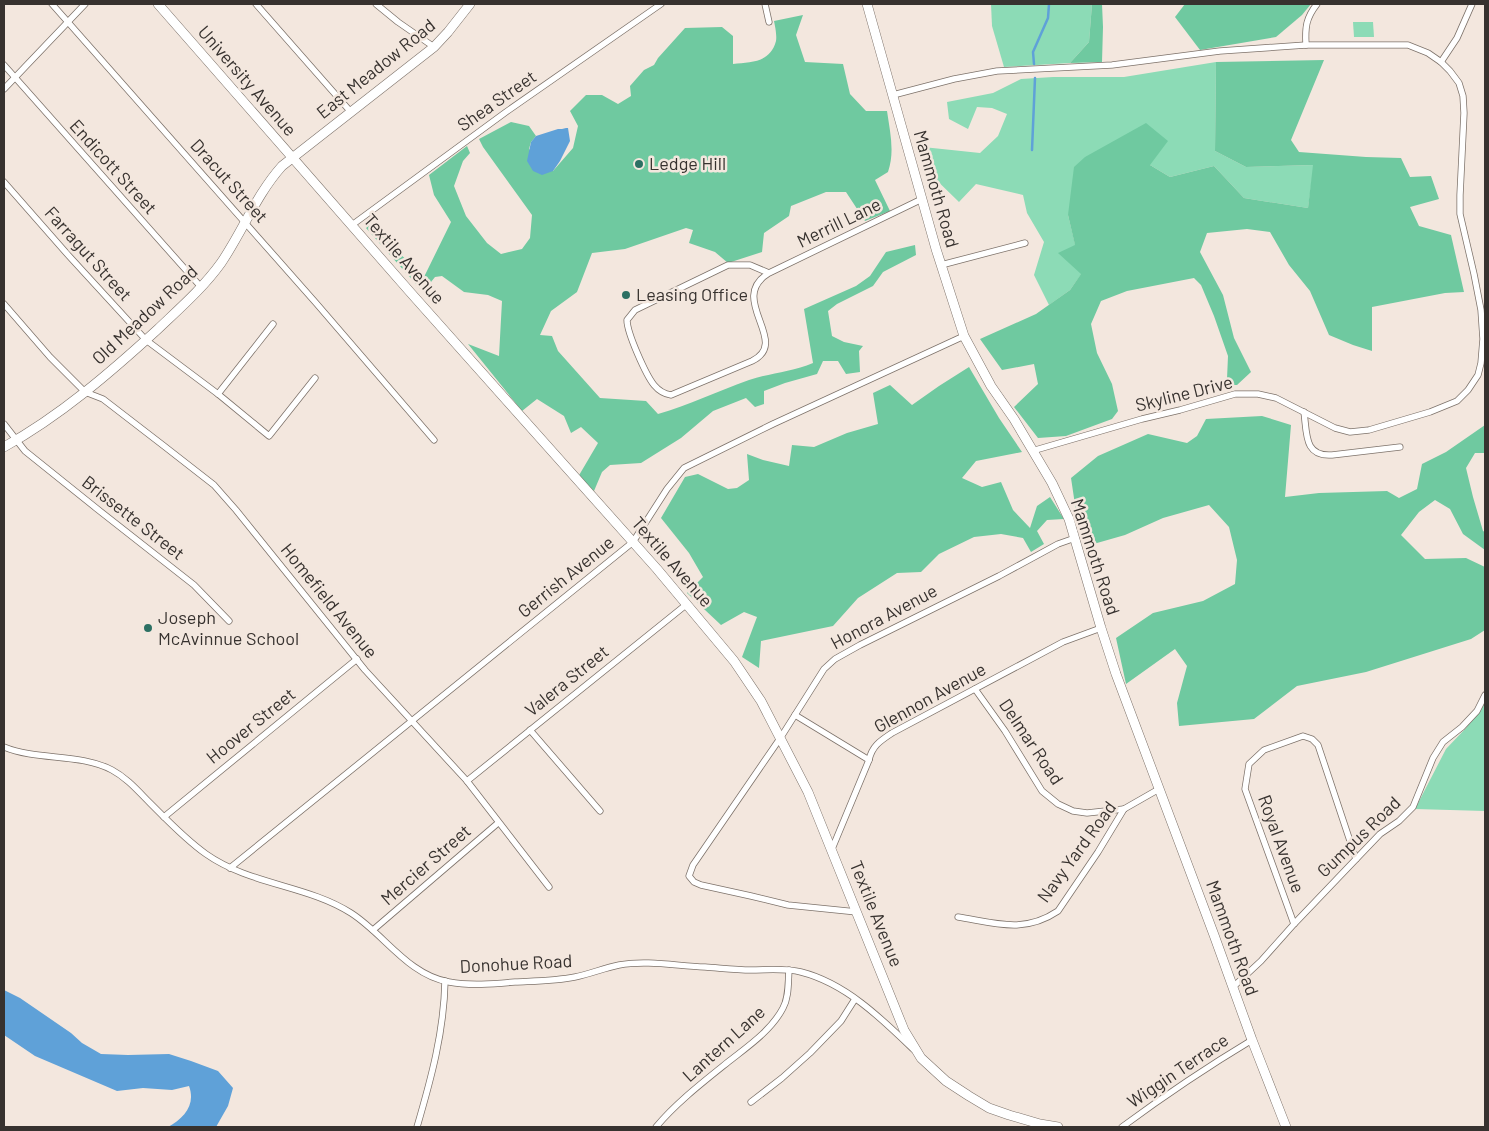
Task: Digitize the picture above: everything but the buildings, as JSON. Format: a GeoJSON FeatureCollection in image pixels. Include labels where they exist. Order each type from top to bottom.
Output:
{"type":"FeatureCollection","features":[{"type":"Feature","properties":{"kind":"main road","name":"University Avenue"},"geometry":{"type":"LineString","coordinates":[[158,4],[292,157]]}},
{"type":"Feature","properties":{"kind":"main road","name":"East Meadow Road"},"geometry":{"type":"LineString","coordinates":[[320,135],[434,47],[470,4]]}},
{"type":"Feature","properties":{"kind":"main road","name":"Mammoth Road"},"geometry":{"type":"LineString","coordinates":[[867,4],[941,265],[964,336],[991,386],[1014,420],[1060,497],[1069,519],[1101,628],[1252,1040],[1286,1127]]}},
{"type":"Feature","properties":{"kind":"main road","name":"Old Meadow Road"},"geometry":{"type":"LineString","coordinates":[[4,447],[17,440],[85,392],[146,340],[201,287],[222,262],[266,185],[282,166],[320,135]]}},
{"type":"Feature","properties":{"kind":"main road","name":"Textile Avenue"},"geometry":{"type":"LineString","coordinates":[[292,157],[633,542],[734,661],[761,701],[808,792],[904,1030],[921,1058],[946,1081],[989,1108],[1012,1116],[1058,1127]]}},
{"type":"Feature","properties":{"kind":"street","name":"Dracut Street"},"geometry":{"type":"LineString","coordinates":[[52,4],[245,221],[434,440]]}},
{"type":"Feature","properties":{"kind":"street"},"geometry":{"type":"LineString","coordinates":[[4,90],[85,4]]}},
{"type":"Feature","properties":{"kind":"street"},"geometry":{"type":"LineString","coordinates":[[256,4],[350,111]]}},
{"type":"Feature","properties":{"kind":"street"},"geometry":{"type":"LineString","coordinates":[[376,4],[434,47]]}},
{"type":"Feature","properties":{"kind":"street","name":"Shea Street"},"geometry":{"type":"LineString","coordinates":[[352,225],[499,117],[661,4]]}},
{"type":"Feature","properties":{"kind":"street"},"geometry":{"type":"LineString","coordinates":[[765,4],[769,22]]}},
{"type":"Feature","properties":{"kind":"street"},"geometry":{"type":"LineString","coordinates":[[1306,45],[1307,19],[1317,4]]}},
{"type":"Feature","properties":{"kind":"street"},"geometry":{"type":"LineString","coordinates":[[1441,62],[1457,38],[1472,4]]}},
{"type":"Feature","properties":{"kind":"street","name":"Skyline Drive"},"geometry":{"type":"LineString","coordinates":[[893,94],[997,71],[1112,65],[1220,51],[1306,45],[1408,45],[1428,53],[1441,62],[1459,83],[1463,96],[1464,113],[1460,214],[1481,310],[1483,339],[1478,375],[1468,390],[1457,401],[1430,412],[1370,430],[1350,432],[1335,428],[1276,398],[1258,394],[1235,394],[1032,451]]}},
{"type":"Feature","properties":{"kind":"street","name":"Endicott Street"},"geometry":{"type":"LineString","coordinates":[[4,65],[201,287]]}},
{"type":"Feature","properties":{"kind":"street","name":"Farragut Street"},"geometry":{"type":"LineString","coordinates":[[4,182],[68,256],[146,340],[270,436],[315,378]]}},
{"type":"Feature","properties":{"kind":"street","name":"Merrill Lane"},"geometry":{"type":"LineString","coordinates":[[769,273],[750,265],[728,265],[641,306],[630,314],[627,320],[628,331],[650,380],[658,390],[671,395],[757,358],[764,352],[766,343],[765,334],[754,301],[757,283],[769,273],[922,199]]}},
{"type":"Feature","properties":{"kind":"street"},"geometry":{"type":"LineString","coordinates":[[941,265],[1025,243]]}},
{"type":"Feature","properties":{"kind":"street","name":"Homefield Avenue"},"geometry":{"type":"LineString","coordinates":[[4,304],[50,357],[85,392],[103,400],[118,410],[214,485],[357,659],[467,781],[549,888]]}},
{"type":"Feature","properties":{"kind":"street"},"geometry":{"type":"LineString","coordinates":[[218,394],[273,324]]}},
{"type":"Feature","properties":{"kind":"street","name":"Gerrish Avenue"},"geometry":{"type":"LineString","coordinates":[[230,868],[633,542],[667,489],[684,468],[964,336]]}},
{"type":"Feature","properties":{"kind":"street"},"geometry":{"type":"LineString","coordinates":[[1304,412],[1310,445],[1317,454],[1332,455],[1400,447]]}},
{"type":"Feature","properties":{"kind":"street","name":"Brissette Street"},"geometry":{"type":"LineString","coordinates":[[4,424],[25,451],[194,585],[229,620]]}},
{"type":"Feature","properties":{"kind":"street","name":"Honora Avenue"},"geometry":{"type":"LineString","coordinates":[[857,912],[788,905],[701,885],[689,877],[693,865],[781,738],[824,669],[844,653],[999,576],[1058,544],[1075,538]]}},
{"type":"Feature","properties":{"kind":"street","name":"Valera Street"},"geometry":{"type":"LineString","coordinates":[[467,781],[687,604]]}},
{"type":"Feature","properties":{"kind":"street","name":"Glennon Avenue"},"geometry":{"type":"LineString","coordinates":[[832,849],[871,751],[881,740],[1064,642],[1101,628]]}},
{"type":"Feature","properties":{"kind":"street","name":"Hoover Street"},"geometry":{"type":"LineString","coordinates":[[164,817],[357,659]]}},
{"type":"Feature","properties":{"kind":"street","name":"Delmar Road"},"geometry":{"type":"LineString","coordinates":[[976,689],[1005,731],[1042,791],[1058,804],[1073,811],[1087,812],[1124,809]]}},
{"type":"Feature","properties":{"kind":"street","name":"Gumpus Road"},"geometry":{"type":"LineString","coordinates":[[1233,987],[1380,834],[1399,821],[1413,807],[1433,758],[1443,742],[1462,727],[1477,711],[1485,695]]}},
{"type":"Feature","properties":{"kind":"street"},"geometry":{"type":"LineString","coordinates":[[795,715],[869,760]]}},
{"type":"Feature","properties":{"kind":"street"},"geometry":{"type":"LineString","coordinates":[[530,730],[600,811]]}},
{"type":"Feature","properties":{"kind":"street","name":"Royal Avenue"},"geometry":{"type":"LineString","coordinates":[[1294,924],[1245,789],[1249,764],[1264,750],[1303,736],[1312,739],[1318,745],[1356,859]]}},
{"type":"Feature","properties":{"kind":"street","name":"Donohue Road"},"geometry":{"type":"LineString","coordinates":[[4,747],[24,753],[83,761],[106,767],[129,782],[192,844],[211,858],[254,878],[334,903],[359,918],[420,971],[445,981],[467,984],[493,984],[553,980],[637,963],[746,970],[789,970],[818,978],[855,998],[893,1029],[921,1058]]}},
{"type":"Feature","properties":{"kind":"street","name":"Navy Yard Road"},"geometry":{"type":"LineString","coordinates":[[958,916],[1020,926],[1033,923],[1058,911],[1098,852],[1124,809],[1159,789]]}},
{"type":"Feature","properties":{"kind":"street","name":"Mercier Street"},"geometry":{"type":"LineString","coordinates":[[373,930],[498,823]]}},
{"type":"Feature","properties":{"kind":"street","name":"Lantern Lane"},"geometry":{"type":"LineString","coordinates":[[656,1127],[698,1087],[756,1040],[778,1016],[784,1008],[788,995],[789,970]]}},
{"type":"Feature","properties":{"kind":"street"},"geometry":{"type":"LineString","coordinates":[[417,1127],[432,1076],[443,1015],[445,981]]}},
{"type":"Feature","properties":{"kind":"street"},"geometry":{"type":"LineString","coordinates":[[751,1102],[810,1053],[841,1021],[855,998]]}},
{"type":"Feature","properties":{"kind":"street","name":"Wiggin Terrace"},"geometry":{"type":"LineString","coordinates":[[1122,1127],[1207,1067],[1252,1040]]}},
{"type":"Feature","properties":{"kind":"green space"},"geometry":{"type":"Polygon","coordinates":[[[991,4],[1092,4],[1089,42],[1070,63],[1004,67],[992,26],[991,4]]]}},
{"type":"Feature","properties":{"kind":"green space"},"geometry":{"type":"Polygon","coordinates":[[[1092,4],[1102,4],[1102,62],[1070,63],[1089,42],[1092,4]]]}},
{"type":"Feature","properties":{"kind":"green space"},"geometry":{"type":"Polygon","coordinates":[[[1185,4],[1311,4],[1302,15],[1276,37],[1200,50],[1175,17],[1185,4]]]}},
{"type":"Feature","properties":{"kind":"green space"},"geometry":{"type":"Polygon","coordinates":[[[803,15],[796,35],[805,62],[843,64],[850,94],[866,111],[887,111],[891,142],[890,164],[888,172],[875,180],[890,211],[865,221],[846,192],[826,192],[791,206],[789,216],[764,233],[762,252],[728,263],[715,252],[689,243],[693,230],[686,228],[625,249],[592,253],[577,292],[551,311],[540,335],[552,336],[558,351],[600,398],[646,401],[658,414],[749,380],[813,363],[804,309],[856,286],[870,276],[886,252],[915,245],[916,255],[883,272],[873,286],[837,304],[828,311],[832,336],[844,342],[863,346],[859,351],[860,372],[846,374],[838,361],[823,361],[817,374],[764,391],[764,404],[755,407],[746,398],[713,411],[681,438],[641,463],[610,465],[602,472],[594,491],[578,477],[598,443],[581,427],[571,433],[564,416],[537,399],[522,411],[468,344],[499,356],[502,301],[488,295],[464,292],[442,276],[435,277],[423,292],[366,228],[371,223],[424,277],[451,222],[434,195],[429,175],[467,146],[470,153],[463,161],[454,186],[466,216],[487,243],[501,254],[522,249],[530,238],[532,215],[479,139],[511,122],[529,126],[536,136],[531,142],[529,149],[553,171],[573,148],[578,126],[570,111],[586,95],[602,95],[618,104],[631,96],[630,86],[644,70],[654,65],[685,28],[722,27],[733,36],[733,64],[746,63],[765,57],[773,48],[776,41],[774,21],[803,15]]]}},
{"type":"Feature","properties":{"kind":"green space"},"geometry":{"type":"Polygon","coordinates":[[[1353,22],[1373,22],[1374,37],[1354,37],[1353,22]]]}},
{"type":"Feature","properties":{"kind":"green space"},"geometry":{"type":"Polygon","coordinates":[[[1324,60],[1291,140],[1299,152],[1401,158],[1410,177],[1431,176],[1439,199],[1410,207],[1419,226],[1451,235],[1464,292],[1445,293],[1372,307],[1372,351],[1329,335],[1310,291],[1289,265],[1270,232],[1247,229],[1207,233],[1200,252],[1223,295],[1234,338],[1251,372],[1237,385],[1220,385],[1227,379],[1228,356],[1201,285],[1194,278],[1127,291],[1101,301],[1091,324],[1097,353],[1112,384],[1118,411],[1112,419],[1066,436],[1038,438],[1014,407],[1038,384],[1034,364],[1002,370],[980,339],[1036,314],[1070,290],[1081,274],[1058,253],[1075,245],[1068,215],[1074,167],[1085,157],[1146,123],[1168,141],[1150,165],[1170,177],[1214,166],[1244,198],[1308,208],[1313,165],[1246,167],[1215,151],[1216,62],[1324,60]]]}},
{"type":"Feature","properties":{"kind":"green space"},"geometry":{"type":"Polygon","coordinates":[[[1216,62],[1215,151],[1246,167],[1314,165],[1308,208],[1244,198],[1214,166],[1170,177],[1150,165],[1068,215],[1082,273],[1070,290],[1049,305],[1034,275],[1044,242],[1027,213],[1023,195],[976,184],[959,202],[923,167],[923,147],[980,153],[998,136],[1007,114],[992,108],[977,107],[968,129],[949,119],[947,102],[993,93],[1021,79],[1124,77],[1216,62]]]}},
{"type":"Feature","properties":{"kind":"green space"},"geometry":{"type":"Polygon","coordinates":[[[969,367],[999,418],[1022,452],[976,461],[962,478],[982,487],[1001,482],[1013,510],[1030,528],[1037,506],[1050,497],[1064,519],[1047,520],[1037,531],[1044,544],[1031,552],[1023,538],[1001,534],[974,537],[939,554],[921,572],[897,573],[858,598],[833,626],[761,641],[759,668],[742,657],[757,617],[744,612],[721,625],[687,593],[703,577],[689,553],[661,518],[685,477],[698,474],[728,489],[737,488],[749,480],[747,454],[789,466],[792,445],[814,447],[847,433],[878,424],[873,393],[890,385],[912,405],[969,367]]]}},
{"type":"Feature","properties":{"kind":"green space"},"geometry":{"type":"Polygon","coordinates":[[[1262,416],[1291,425],[1285,497],[1319,493],[1387,491],[1399,498],[1417,489],[1422,464],[1446,452],[1485,425],[1485,453],[1475,453],[1466,468],[1483,531],[1485,532],[1485,550],[1463,534],[1450,509],[1435,500],[1419,512],[1401,535],[1425,559],[1466,558],[1485,567],[1485,630],[1471,639],[1366,672],[1297,686],[1254,719],[1179,726],[1177,703],[1187,666],[1175,649],[1126,684],[1116,638],[1153,613],[1203,601],[1235,584],[1237,560],[1229,527],[1209,505],[1163,518],[1125,535],[1090,545],[1077,518],[1071,478],[1098,456],[1148,434],[1187,443],[1197,436],[1206,419],[1262,416]]]}},
{"type":"Feature","properties":{"kind":"green space"},"geometry":{"type":"Polygon","coordinates":[[[1485,700],[1485,811],[1415,809],[1446,749],[1466,728],[1485,700]]]}},
{"type":"Feature","properties":{"kind":"water"},"geometry":{"type":"Polygon","coordinates":[[[568,128],[570,141],[553,171],[542,175],[533,171],[527,161],[531,142],[536,136],[568,128]]]}},
{"type":"Feature","properties":{"kind":"water"},"geometry":{"type":"Polygon","coordinates":[[[4,990],[20,998],[71,1033],[82,1043],[101,1054],[169,1054],[218,1071],[233,1088],[228,1106],[216,1127],[168,1127],[184,1115],[190,1105],[191,1093],[189,1086],[172,1090],[143,1088],[117,1091],[35,1056],[4,1035],[4,990]]]}},
{"type":"Feature","properties":{"kind":"waterway"},"geometry":{"type":"LineString","coordinates":[[1034,64],[1033,52],[1048,18],[1049,4]]}},
{"type":"Feature","properties":{"kind":"waterway"},"geometry":{"type":"LineString","coordinates":[[1032,150],[1035,78]]}},
{"type":"Feature","properties":{"kind":"place","name":"Ledge Hill"},"geometry":{"type":"Point","coordinates":[639,164]}},
{"type":"Feature","properties":{"kind":"place","name":"Leasing Office"},"geometry":{"type":"Point","coordinates":[626,295]}},
{"type":"Feature","properties":{"kind":"place","name":"Joseph McAvinnue School"},"geometry":{"type":"Point","coordinates":[148,628]}}]}
